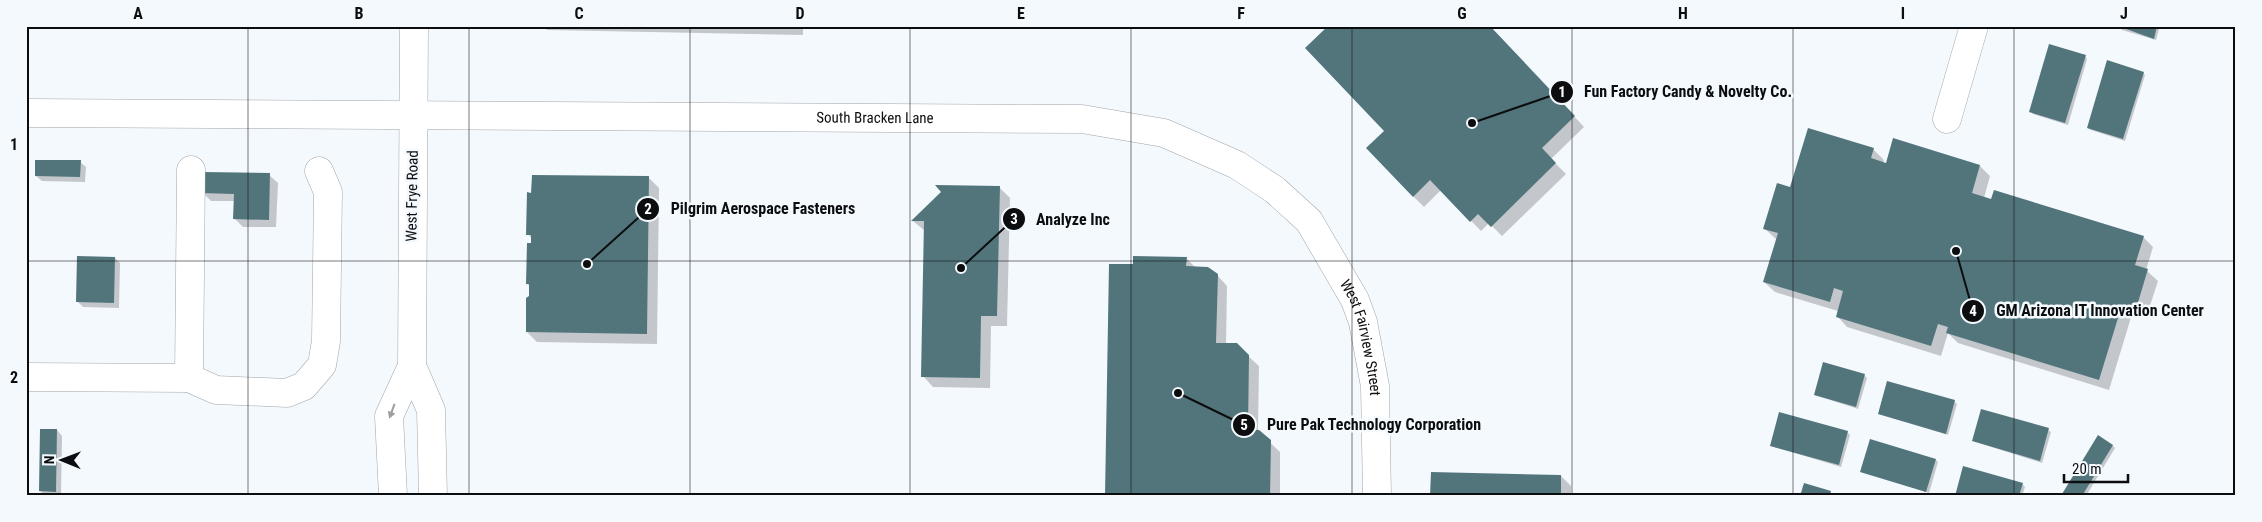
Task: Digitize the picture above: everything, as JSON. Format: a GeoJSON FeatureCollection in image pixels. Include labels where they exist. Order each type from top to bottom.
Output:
{"type":"FeatureCollection","features":[{"type":"Feature","properties":{"kind":"street","name":"West Frye Road"},"geometry":{"type":"LineString","coordinates":[[414,26],[412,366],[431,410],[433,496]]}},
{"type":"Feature","properties":{"kind":"street"},"geometry":{"type":"LineString","coordinates":[[1947,119],[1974,26]]}},
{"type":"Feature","properties":{"kind":"street","name":"South Bracken Lane"},"geometry":{"type":"LineString","coordinates":[[26,112],[1082,118],[1164,133],[1237,165],[1275,190],[1309,221]]}},
{"type":"Feature","properties":{"kind":"street"},"geometry":{"type":"LineString","coordinates":[[189,378],[191,170]]}},
{"type":"Feature","properties":{"kind":"street"},"geometry":{"type":"LineString","coordinates":[[26,377],[189,378],[216,390],[287,393],[304,386],[322,365],[326,341],[328,192],[319,172]]}},
{"type":"Feature","properties":{"kind":"street","name":"West Fairview Street"},"geometry":{"type":"LineString","coordinates":[[1309,221],[1355,300],[1363,322],[1375,386],[1377,496]]}},
{"type":"Feature","properties":{"kind":"street","name":"West Frye Road"},"geometry":{"type":"LineString","coordinates":[[393,496],[389,416],[412,366]]}},
{"type":"Feature","properties":{"kind":"building"},"geometry":{"type":"Polygon","coordinates":[[[1328,26],[1490,26],[1575,116],[1542,148],[1556,163],[1491,227],[1478,214],[1470,222],[1430,180],[1413,197],[1366,148],[1384,131],[1305,48],[1328,26]]]}},
{"type":"Feature","properties":{"kind":"building"},"geometry":{"type":"Polygon","coordinates":[[[2118,26],[2157,26],[2154,39],[2118,26]]]}},
{"type":"Feature","properties":{"kind":"building"},"geometry":{"type":"Polygon","coordinates":[[[2049,44],[2086,55],[2065,123],[2029,112],[2049,44]]]}},
{"type":"Feature","properties":{"kind":"building"},"geometry":{"type":"Polygon","coordinates":[[[2107,60],[2144,72],[2123,139],[2087,128],[2107,60]]]}},
{"type":"Feature","properties":{"kind":"building"},"geometry":{"type":"Polygon","coordinates":[[[1808,128],[1874,148],[1871,158],[1886,163],[1893,138],[1980,165],[1972,193],[1991,199],[1994,190],[2144,236],[2135,265],[2148,269],[2136,309],[2122,305],[2099,380],[1946,333],[1948,327],[1938,324],[1931,346],[1836,317],[1843,291],[1834,288],[1830,302],[1763,282],[1778,233],[1763,229],[1777,183],[1790,187],[1808,128]]]}},
{"type":"Feature","properties":{"kind":"building"},"geometry":{"type":"Polygon","coordinates":[[[35,160],[81,160],[80,177],[35,176],[35,160]]]}},
{"type":"Feature","properties":{"kind":"building"},"geometry":{"type":"Polygon","coordinates":[[[202,172],[270,173],[269,220],[233,219],[234,194],[201,193],[202,172]]]}},
{"type":"Feature","properties":{"kind":"building"},"geometry":{"type":"Polygon","coordinates":[[[532,175],[649,176],[647,334],[526,332],[526,298],[529,296],[529,284],[526,284],[527,243],[531,243],[531,235],[526,235],[527,192],[531,193],[532,175]]]}},
{"type":"Feature","properties":{"kind":"building"},"geometry":{"type":"Polygon","coordinates":[[[935,185],[1000,186],[997,316],[981,316],[980,378],[921,377],[924,221],[911,221],[941,192],[935,185]]]}},
{"type":"Feature","properties":{"kind":"building"},"geometry":{"type":"Polygon","coordinates":[[[77,256],[115,257],[114,303],[76,302],[77,256]]]}},
{"type":"Feature","properties":{"kind":"building"},"geometry":{"type":"Polygon","coordinates":[[[1133,256],[1187,257],[1186,266],[1208,267],[1218,274],[1216,343],[1237,343],[1249,355],[1248,430],[1259,430],[1271,440],[1270,496],[1105,496],[1109,264],[1133,264],[1133,256]]]}},
{"type":"Feature","properties":{"kind":"building"},"geometry":{"type":"Polygon","coordinates":[[[1823,362],[1865,374],[1856,407],[1814,395],[1823,362]]]}},
{"type":"Feature","properties":{"kind":"building"},"geometry":{"type":"Polygon","coordinates":[[[1887,381],[1955,400],[1946,434],[1878,414],[1887,381]]]}},
{"type":"Feature","properties":{"kind":"building"},"geometry":{"type":"Polygon","coordinates":[[[1981,409],[2049,428],[2040,461],[1972,441],[1981,409]]]}},
{"type":"Feature","properties":{"kind":"building"},"geometry":{"type":"Polygon","coordinates":[[[1779,412],[1848,431],[1839,465],[1770,446],[1779,412]]]}},
{"type":"Feature","properties":{"kind":"building"},"geometry":{"type":"Polygon","coordinates":[[[40,429],[57,429],[56,492],[39,491],[40,429]]]}},
{"type":"Feature","properties":{"kind":"building"},"geometry":{"type":"Polygon","coordinates":[[[2098,435],[2113,445],[2082,496],[2065,496],[2062,494],[2098,435]]]}},
{"type":"Feature","properties":{"kind":"building"},"geometry":{"type":"Polygon","coordinates":[[[1870,439],[1936,459],[1926,492],[1860,472],[1870,439]]]}},
{"type":"Feature","properties":{"kind":"building"},"geometry":{"type":"Polygon","coordinates":[[[1963,466],[2023,483],[2019,496],[1955,496],[1963,466]]]}},
{"type":"Feature","properties":{"kind":"building"},"geometry":{"type":"Polygon","coordinates":[[[1431,472],[1561,475],[1561,496],[1430,496],[1431,472]]]}},
{"type":"Feature","properties":{"kind":"building"},"geometry":{"type":"Polygon","coordinates":[[[1804,483],[1831,491],[1830,496],[1800,496],[1804,483]]]}},
{"type":"Feature","properties":{"kind":"place","name":"Fun Factory Candy & Novelty Co."},"geometry":{"type":"Point","coordinates":[1472,123]}},
{"type":"Feature","properties":{"kind":"place","name":"GM Arizona IT Innovation Center"},"geometry":{"type":"Point","coordinates":[1956,251]}},
{"type":"Feature","properties":{"kind":"place","name":"Pilgrim Aerospace Fasteners"},"geometry":{"type":"Point","coordinates":[587,264]}},
{"type":"Feature","properties":{"kind":"place","name":"Analyze Inc"},"geometry":{"type":"Point","coordinates":[961,268]}},
{"type":"Feature","properties":{"kind":"place","name":"Pure Pak Technology Corporation"},"geometry":{"type":"Point","coordinates":[1178,393]}}]}
